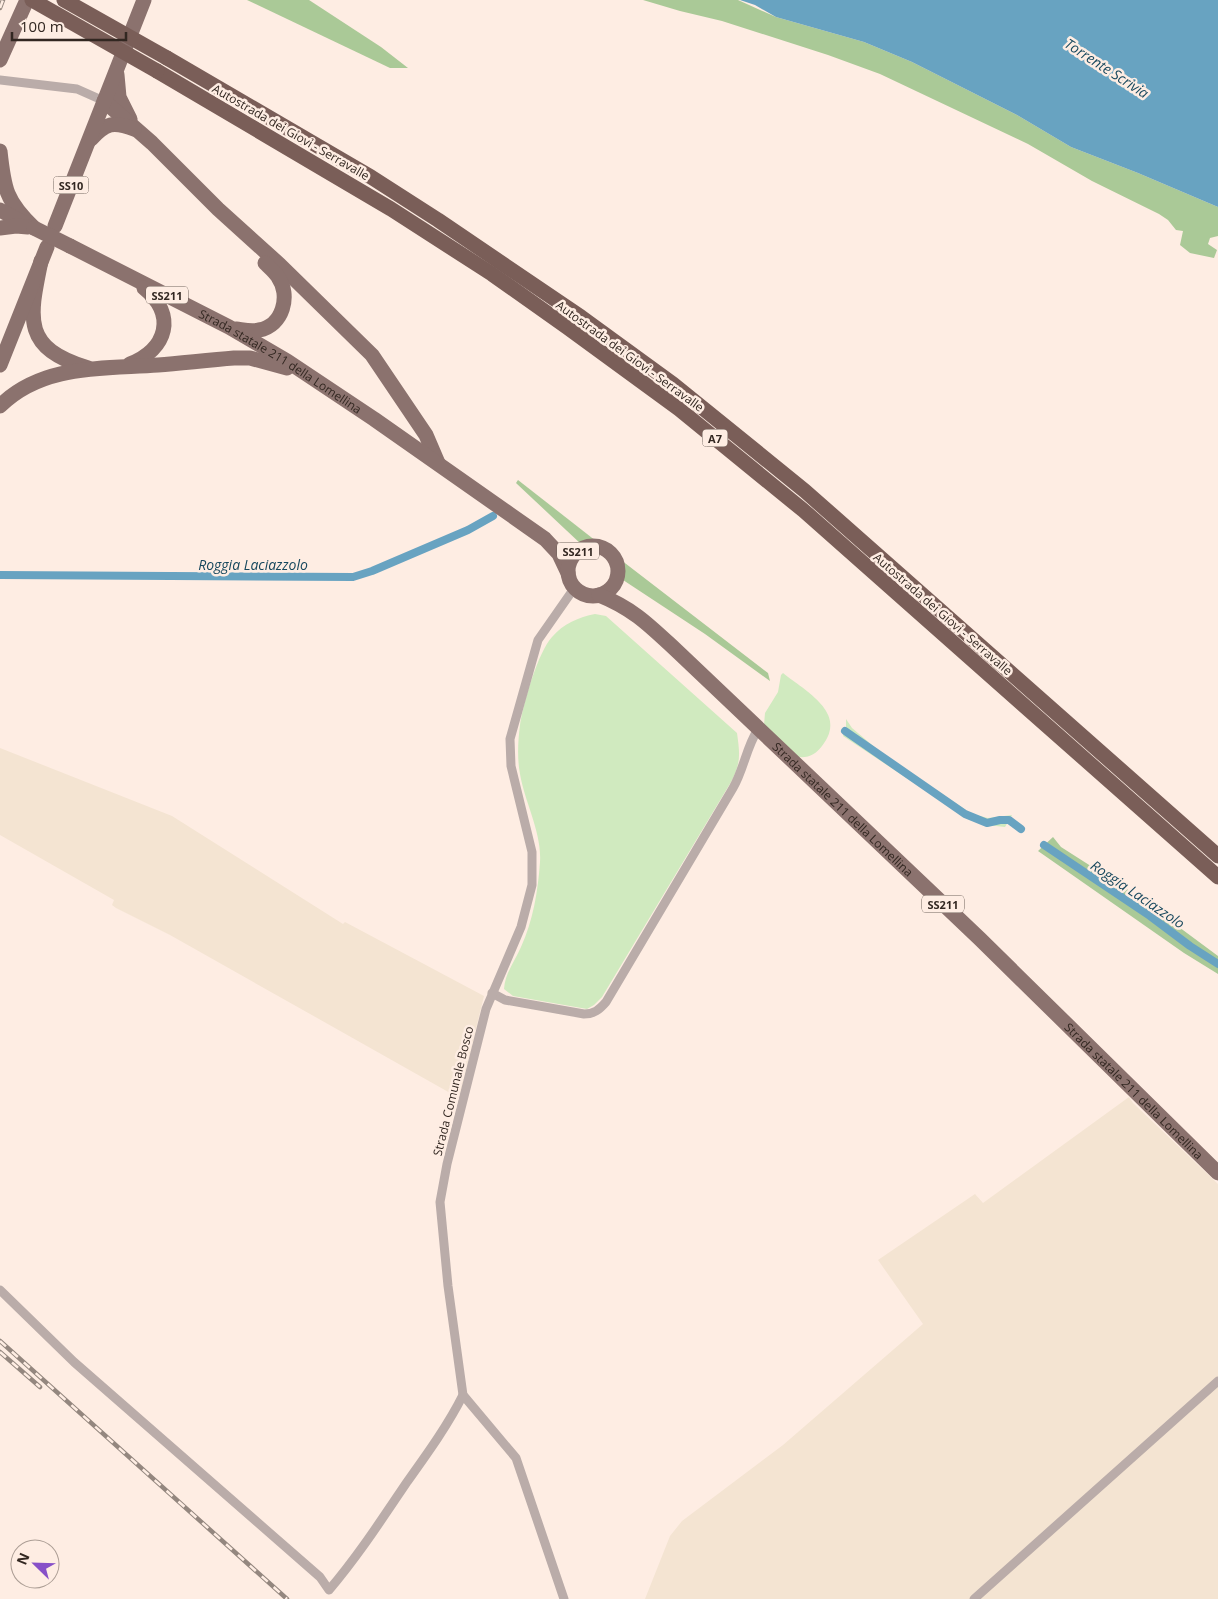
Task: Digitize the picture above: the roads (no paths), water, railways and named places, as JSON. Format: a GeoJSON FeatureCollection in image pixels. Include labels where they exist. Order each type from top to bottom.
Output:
{"type":"FeatureCollection","features":[{"type":"Feature","properties":{"kind":"highway","name":"Autostrada dei Giovi - Serravalle"},"geometry":{"type":"LineString","coordinates":[[32,0],[330,172],[422,229],[492,274],[679,409],[803,510],[1218,877]]}},
{"type":"Feature","properties":{"kind":"highway","name":"Autostrada dei Giovi - Serravalle"},"geometry":{"type":"LineString","coordinates":[[64,0],[370,177],[438,220],[581,317],[673,384],[805,491],[1218,856]]}},
{"type":"Feature","properties":{"kind":"main road"},"geometry":{"type":"LineString","coordinates":[[0,60],[27,0]]}},
{"type":"Feature","properties":{"kind":"main road"},"geometry":{"type":"LineString","coordinates":[[86,144],[132,31],[139,2]]}},
{"type":"Feature","properties":{"kind":"main road"},"geometry":{"type":"LineString","coordinates":[[117,69],[121,104],[136,129]]}},
{"type":"Feature","properties":{"kind":"main road"},"geometry":{"type":"LineString","coordinates":[[104,101],[152,143],[218,209],[280,265],[372,355],[426,435],[438,464]]}},
{"type":"Feature","properties":{"kind":"main road"},"geometry":{"type":"LineString","coordinates":[[86,144],[101,128],[107,125],[118,124],[136,129]]}},
{"type":"Feature","properties":{"kind":"main road","name":"SS10"},"geometry":{"type":"LineString","coordinates":[[55,226],[86,144]]}},
{"type":"Feature","properties":{"kind":"main road"},"geometry":{"type":"LineString","coordinates":[[0,151],[4,185],[8,196],[20,214],[34,228]]}},
{"type":"Feature","properties":{"kind":"main road"},"geometry":{"type":"LineString","coordinates":[[218,209],[240,238],[278,277],[285,297],[279,317],[269,327],[253,331],[229,327]]}},
{"type":"Feature","properties":{"kind":"main road","name":"Strada statale 211 della Lomellina"},"geometry":{"type":"LineString","coordinates":[[0,210],[229,327],[319,381],[545,539],[560,554],[575,587],[583,593],[594,596],[599,595],[620,603],[638,615],[994,952],[1218,1173]]}},
{"type":"Feature","properties":{"kind":"main road"},"geometry":{"type":"LineString","coordinates":[[0,228],[16,226],[34,228]]}},
{"type":"Feature","properties":{"kind":"main road"},"geometry":{"type":"LineString","coordinates":[[0,365],[47,247]]}},
{"type":"Feature","properties":{"kind":"main road"},"geometry":{"type":"LineString","coordinates":[[41,261],[32,314],[38,336],[43,344],[61,359],[92,369]]}},
{"type":"Feature","properties":{"kind":"main road"},"geometry":{"type":"LineString","coordinates":[[121,271],[154,296],[161,309],[164,324],[162,335],[150,353],[122,367]]}},
{"type":"Feature","properties":{"kind":"main road"},"geometry":{"type":"LineString","coordinates":[[0,352],[17,320]]}},
{"type":"Feature","properties":{"kind":"main road"},"geometry":{"type":"LineString","coordinates":[[0,406],[22,388],[38,380],[55,375],[92,369],[250,358],[286,367],[319,381]]}},
{"type":"Feature","properties":{"kind":"main road","name":"Strada statale 211 della Lomellina"},"geometry":{"type":"LineString","coordinates":[[545,539],[565,545],[601,547],[610,552],[616,561],[617,577],[627,599],[638,615]]}},
{"type":"Feature","properties":{"kind":"main road","name":"SS211"},"geometry":{"type":"LineString","coordinates":[[568,573],[571,559],[577,552],[586,547]]}},
{"type":"Feature","properties":{"kind":"main road"},"geometry":{"type":"LineString","coordinates":[[599,595],[609,590],[617,577]]}},
{"type":"Feature","properties":{"kind":"street"},"geometry":{"type":"LineString","coordinates":[[0,80],[77,89],[104,101]]}},
{"type":"Feature","properties":{"kind":"street","name":"Strada Comunale Bosco"},"geometry":{"type":"LineString","coordinates":[[463,1394],[447,1277],[440,1202],[447,1164],[486,1009],[524,917],[532,885],[532,852],[511,766],[510,739],[538,640],[575,587]]}},
{"type":"Feature","properties":{"kind":"street"},"geometry":{"type":"LineString","coordinates":[[492,993],[505,1000],[584,1014],[590,1014],[600,1009],[606,1002],[733,788],[758,729]]}},
{"type":"Feature","properties":{"kind":"street"},"geometry":{"type":"LineString","coordinates":[[0,1290],[74,1362],[320,1577],[329,1590],[365,1544],[427,1454],[463,1394],[516,1458],[564,1599]]}},
{"type":"Feature","properties":{"kind":"street"},"geometry":{"type":"LineString","coordinates":[[974,1599],[1218,1381]]}},
{"type":"Feature","properties":{"kind":"water","name":"Torrente Scrivia"},"geometry":{"type":"Polygon","coordinates":[[[740,0],[1218,0],[1218,207],[1071,147],[1017,115],[912,62],[864,42],[776,17],[755,5],[740,0]]]}},
{"type":"Feature","properties":{"kind":"waterway","name":"Roggia Laciazzolo"},"geometry":{"type":"LineString","coordinates":[[0,575],[353,577],[372,571],[468,530],[493,516]]}},
{"type":"Feature","properties":{"kind":"waterway","name":"Roggia Laciazzolo"},"geometry":{"type":"LineString","coordinates":[[845,731],[965,814],[987,823],[1009,820],[1021,829]]}},
{"type":"Feature","properties":{"kind":"waterway","name":"Roggia Laciazzolo"},"geometry":{"type":"LineString","coordinates":[[1044,845],[1218,964]]}},
{"type":"Feature","properties":{"kind":"railway"},"geometry":{"type":"LineString","coordinates":[[0,8],[3,0]]}},
{"type":"Feature","properties":{"kind":"railway"},"geometry":{"type":"LineString","coordinates":[[0,1341],[287,1599]]}},
{"type":"Feature","properties":{"kind":"railway"},"geometry":{"type":"LineString","coordinates":[[0,1352],[40,1387]]}}]}
